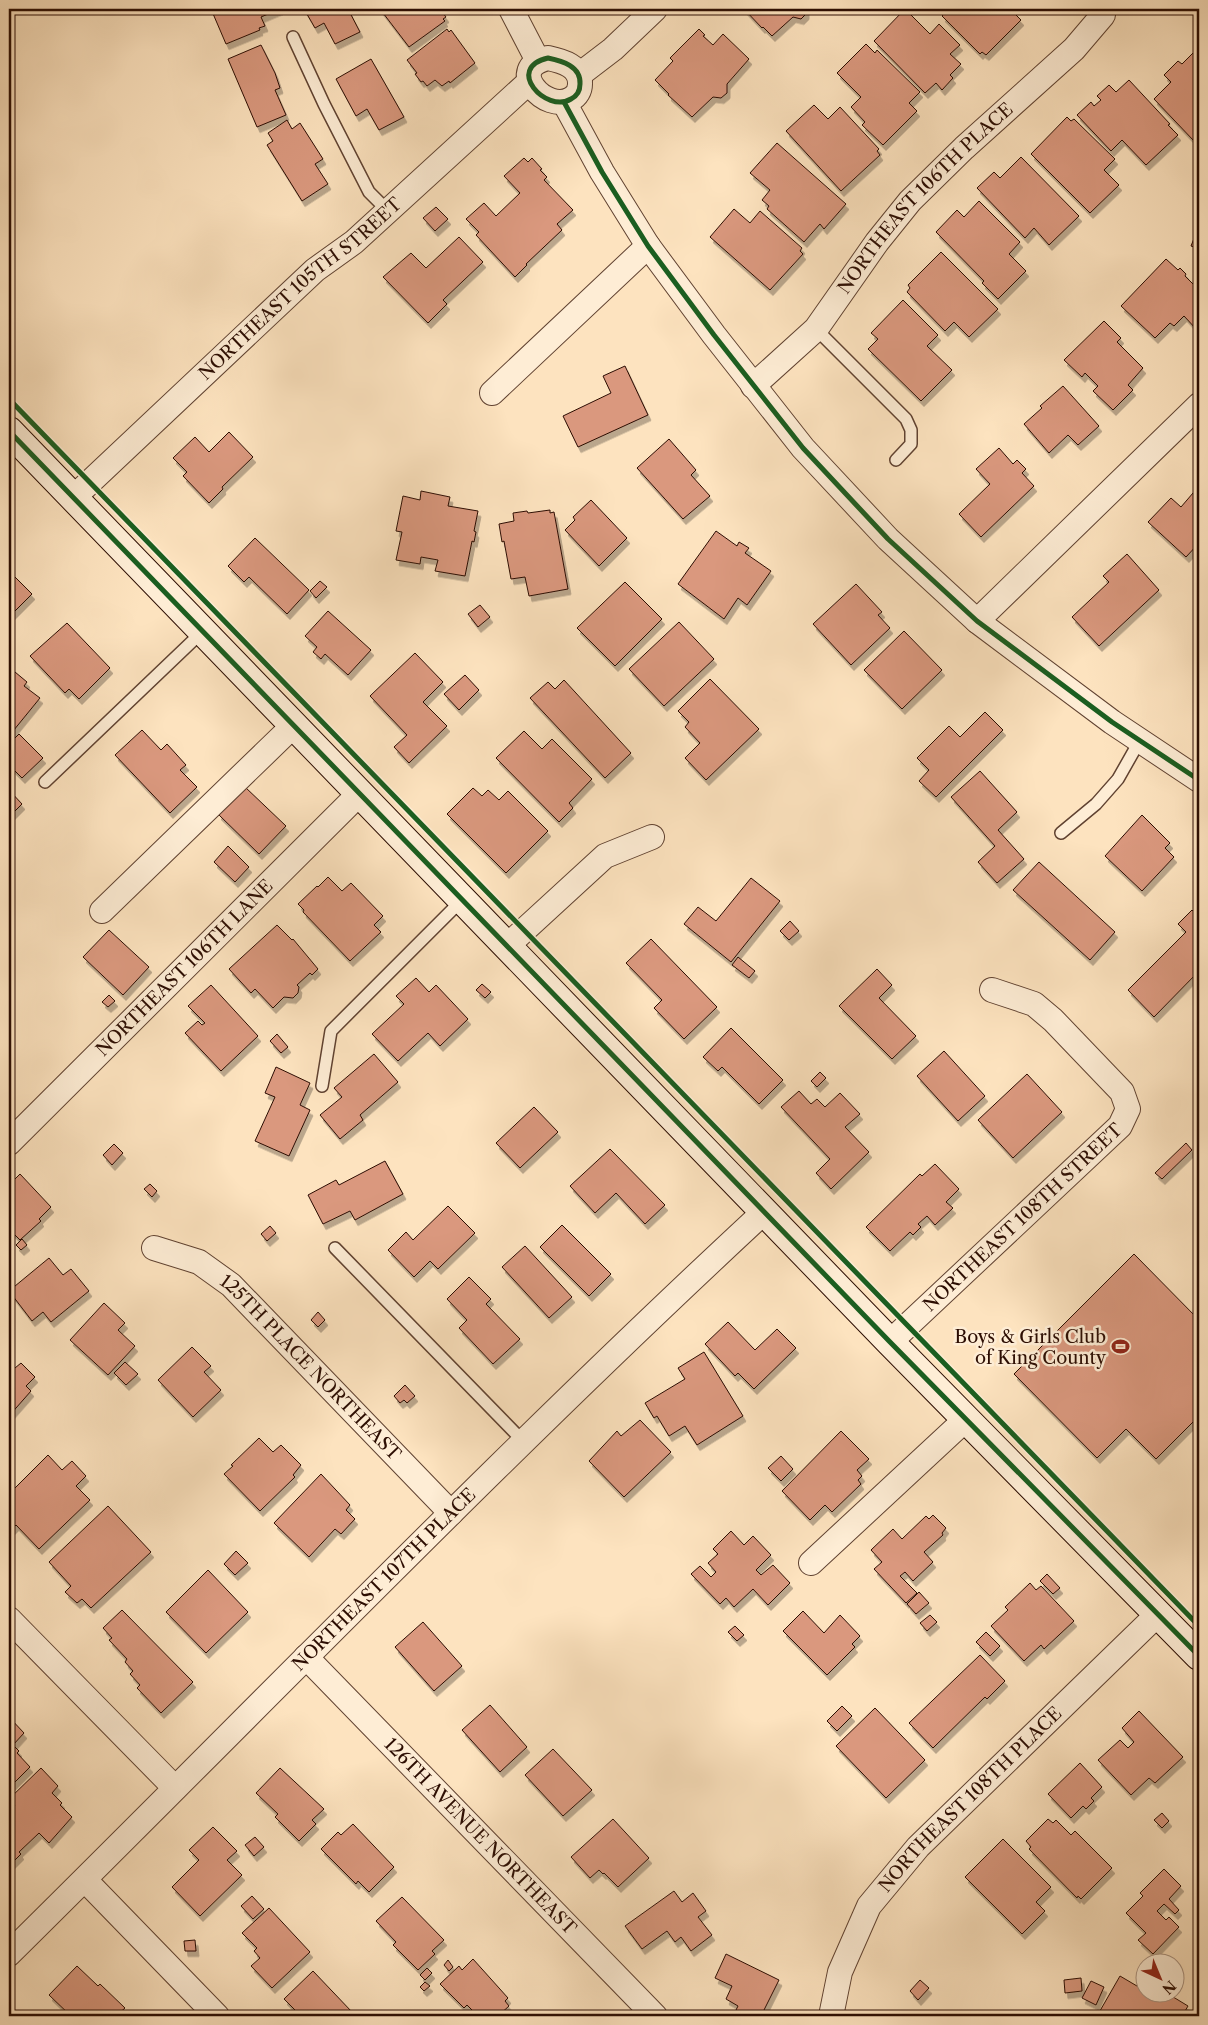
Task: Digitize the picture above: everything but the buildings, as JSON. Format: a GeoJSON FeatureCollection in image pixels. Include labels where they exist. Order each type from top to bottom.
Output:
{"type":"FeatureCollection","features":[{"type":"Feature","properties":{"kind":"main road"},"geometry":{"type":"LineString","coordinates":[[9,431],[292,726],[965,1420],[1199,1656]]}},
{"type":"Feature","properties":{"kind":"street"},"geometry":{"type":"LineString","coordinates":[[511,9],[533,72],[533,90],[540,95],[564,102],[577,95],[580,87],[579,75],[577,70],[569,65],[548,58],[533,72]]}},
{"type":"Feature","properties":{"kind":"street"},"geometry":{"type":"LineString","coordinates":[[579,75],[613,49],[655,9]]}},
{"type":"Feature","properties":{"kind":"street","name":"NORTHEAST 106TH PLACE"},"geometry":{"type":"LineString","coordinates":[[753,386],[816,329],[877,242],[910,201],[964,148],[1074,49],[1103,15]]}},
{"type":"Feature","properties":{"kind":"street","name":"NORTHEAST 105TH STREET"},"geometry":{"type":"LineString","coordinates":[[73,498],[315,270],[354,242],[533,72]]}},
{"type":"Feature","properties":{"kind":"street"},"geometry":{"type":"LineString","coordinates":[[564,102],[602,172],[648,246],[753,386],[803,448],[888,539],[977,621],[1140,742],[1199,780]]}},
{"type":"Feature","properties":{"kind":"street"},"geometry":{"type":"LineString","coordinates":[[492,393],[648,246]]}},
{"type":"Feature","properties":{"kind":"street"},"geometry":{"type":"LineString","coordinates":[[977,621],[1199,405]]}},
{"type":"Feature","properties":{"kind":"street"},"geometry":{"type":"LineString","coordinates":[[102,911],[292,726]]}},
{"type":"Feature","properties":{"kind":"street","name":"NORTHEAST 106TH LANE"},"geometry":{"type":"LineString","coordinates":[[9,1143],[359,794]]}},
{"type":"Feature","properties":{"kind":"street"},"geometry":{"type":"LineString","coordinates":[[507,946],[605,856],[652,837]]}},
{"type":"Feature","properties":{"kind":"street","name":"NORTHEAST 108TH STREET"},"geometry":{"type":"LineString","coordinates":[[890,1342],[1120,1126],[1128,1109],[1122,1092],[1054,1020],[1034,1004],[992,990]]}},
{"type":"Feature","properties":{"kind":"street","name":"NORTHEAST 107TH PLACE"},"geometry":{"type":"LineString","coordinates":[[9,1954],[451,1513],[684,1286],[764,1212]]}},
{"type":"Feature","properties":{"kind":"street","name":"125TH PLACE NORTHEAST"},"geometry":{"type":"LineString","coordinates":[[154,1248],[199,1262],[230,1285],[451,1513]]}},
{"type":"Feature","properties":{"kind":"street"},"geometry":{"type":"LineString","coordinates":[[811,1563],[965,1420]]}},
{"type":"Feature","properties":{"kind":"street","name":"NORTHEAST 108TH PLACE"},"geometry":{"type":"LineString","coordinates":[[831,2016],[840,1972],[869,1906],[918,1847],[1158,1614]]}},
{"type":"Feature","properties":{"kind":"street"},"geometry":{"type":"LineString","coordinates":[[9,1619],[176,1788]]}},
{"type":"Feature","properties":{"kind":"street","name":"126TH AVENUE NORTHEAST"},"geometry":{"type":"LineString","coordinates":[[306,1657],[655,2016]]}},
{"type":"Feature","properties":{"kind":"street"},"geometry":{"type":"LineString","coordinates":[[85,1880],[217,2016]]}},
{"type":"Feature","properties":{"kind":"lane"},"geometry":{"type":"LineString","coordinates":[[294,37],[324,104],[369,192],[387,210]]}},
{"type":"Feature","properties":{"kind":"lane"},"geometry":{"type":"LineString","coordinates":[[816,329],[906,419],[911,430],[911,444],[896,460]]}},
{"type":"Feature","properties":{"kind":"lane"},"geometry":{"type":"LineString","coordinates":[[45,782],[202,632]]}},
{"type":"Feature","properties":{"kind":"lane"},"geometry":{"type":"LineString","coordinates":[[1061,833],[1096,804],[1118,780],[1140,742]]}},
{"type":"Feature","properties":{"kind":"lane"},"geometry":{"type":"LineString","coordinates":[[322,1086],[331,1031],[462,900]]}},
{"type":"Feature","properties":{"kind":"lane"},"geometry":{"type":"LineString","coordinates":[[335,1248],[524,1442]]}},
{"type":"Feature","properties":{"kind":"cycle path"},"geometry":{"type":"LineString","coordinates":[[548,58],[570,65],[577,73],[580,84],[576,95],[571,99],[561,102],[551,100],[541,95],[534,88],[529,79],[530,71],[535,63],[548,58]]}},
{"type":"Feature","properties":{"kind":"cycle path"},"geometry":{"type":"LineString","coordinates":[[564,102],[602,172],[648,246],[714,335],[803,448],[888,539],[977,621],[1112,722],[1199,780]]}},
{"type":"Feature","properties":{"kind":"cycle path"},"geometry":{"type":"LineString","coordinates":[[9,399],[1199,1626]]}},
{"type":"Feature","properties":{"kind":"cycle path"},"geometry":{"type":"LineString","coordinates":[[9,431],[890,1342],[1199,1656]]}},
{"type":"Feature","properties":{"kind":"place","name":"Boys & Girls Club of King County"},"geometry":{"type":"Point","coordinates":[1120,1347]}}]}
